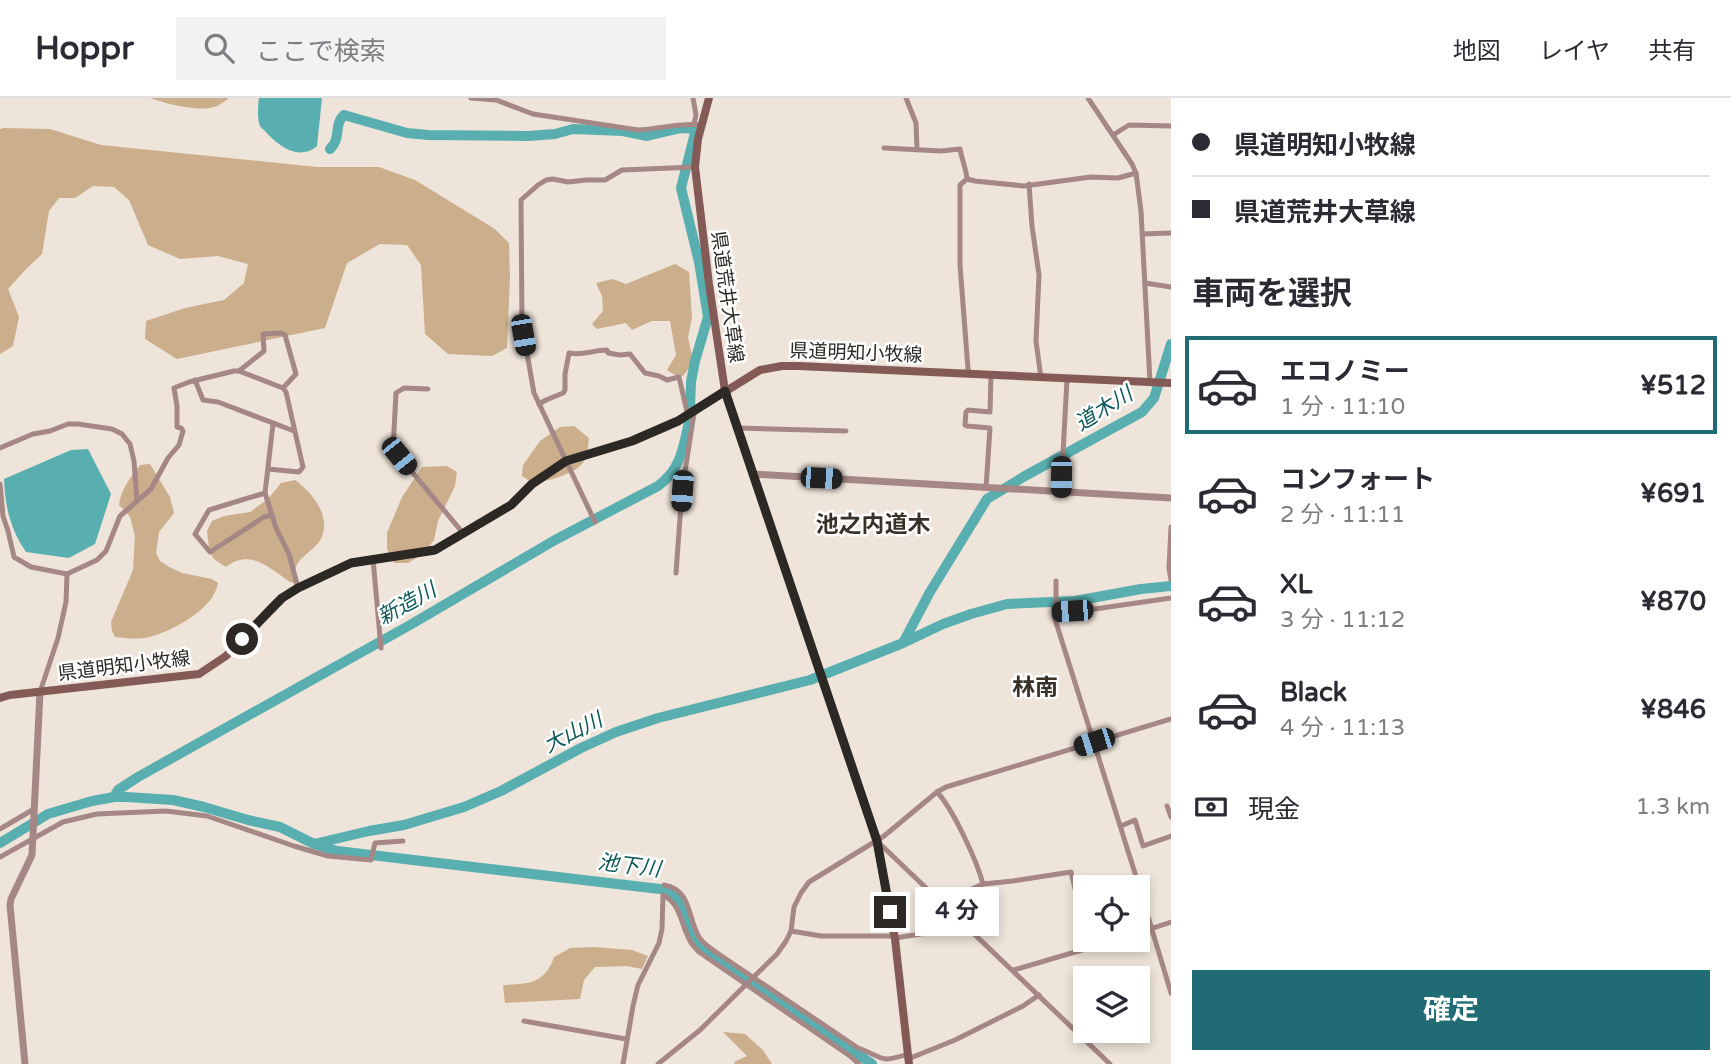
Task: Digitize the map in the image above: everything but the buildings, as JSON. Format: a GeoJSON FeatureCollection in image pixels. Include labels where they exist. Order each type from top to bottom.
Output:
{"type":"FeatureCollection","features":[{"type":"Feature","properties":{"kind":"main road","name":"県道荒井大草線"},"geometry":{"type":"LineString","coordinates":[[709,98],[698,124],[694,167],[725,391],[877,841],[894,937],[908,1059]]}},
{"type":"Feature","properties":{"kind":"main road","name":"県道明知小牧線"},"geometry":{"type":"LineString","coordinates":[[0,698],[199,674],[226,656],[275,604],[298,588],[351,563],[435,550],[511,505],[532,484],[566,461],[632,441],[691,414],[760,370],[782,366],[1160,383]]}},
{"type":"Feature","properties":{"kind":"street"},"geometry":{"type":"LineString","coordinates":[[471,98],[496,100],[533,114],[638,130],[698,124],[693,98]]}},
{"type":"Feature","properties":{"kind":"street"},"geometry":{"type":"LineString","coordinates":[[906,98],[916,123],[917,150]]}},
{"type":"Feature","properties":{"kind":"street"},"geometry":{"type":"LineString","coordinates":[[1088,98],[1136,173],[1145,283],[1160,383]]}},
{"type":"Feature","properties":{"kind":"street"},"geometry":{"type":"LineString","coordinates":[[1113,135],[1129,125],[1171,126]]}},
{"type":"Feature","properties":{"kind":"street"},"geometry":{"type":"LineString","coordinates":[[884,148],[941,151],[960,149],[967,179]]}},
{"type":"Feature","properties":{"kind":"street"},"geometry":{"type":"LineString","coordinates":[[596,522],[534,393],[523,335],[521,200],[546,180],[605,180],[622,170],[694,167]]}},
{"type":"Feature","properties":{"kind":"street"},"geometry":{"type":"LineString","coordinates":[[967,179],[1024,186],[1091,177],[1118,178],[1136,173]]}},
{"type":"Feature","properties":{"kind":"street"},"geometry":{"type":"LineString","coordinates":[[967,179],[960,185],[959,244],[970,374]]}},
{"type":"Feature","properties":{"kind":"street"},"geometry":{"type":"LineString","coordinates":[[1029,184],[1039,275],[1036,341],[1041,378]]}},
{"type":"Feature","properties":{"kind":"street"},"geometry":{"type":"LineString","coordinates":[[1142,234],[1171,233]]}},
{"type":"Feature","properties":{"kind":"street"},"geometry":{"type":"LineString","coordinates":[[1145,283],[1171,287]]}},
{"type":"Feature","properties":{"kind":"street"},"geometry":{"type":"LineString","coordinates":[[0,484],[3,516],[14,557],[31,567],[67,574],[97,559],[106,551],[120,516],[150,489],[179,445],[183,431],[177,427],[174,388],[195,380],[239,371],[264,351],[263,334],[281,333],[285,335],[296,374],[283,388]]}},
{"type":"Feature","properties":{"kind":"street"},"geometry":{"type":"LineString","coordinates":[[539,404],[563,393],[569,352],[584,354],[607,350],[613,355],[630,354],[645,373],[667,380],[679,377],[691,414],[676,573]]}},
{"type":"Feature","properties":{"kind":"street"},"geometry":{"type":"LineString","coordinates":[[239,371],[283,388],[286,392],[303,467],[299,472],[268,469]]}},
{"type":"Feature","properties":{"kind":"street"},"geometry":{"type":"LineString","coordinates":[[989,488],[990,428],[965,425],[968,410],[989,412],[991,375]]}},
{"type":"Feature","properties":{"kind":"street"},"geometry":{"type":"LineString","coordinates":[[195,380],[203,400],[218,402],[294,431]]}},
{"type":"Feature","properties":{"kind":"street"},"geometry":{"type":"LineString","coordinates":[[1061,491],[1067,380]]}},
{"type":"Feature","properties":{"kind":"street"},"geometry":{"type":"LineString","coordinates":[[428,389],[404,388],[396,393],[393,449],[463,533]]}},
{"type":"Feature","properties":{"kind":"street"},"geometry":{"type":"LineString","coordinates":[[0,448],[33,434],[68,424],[112,429],[122,434],[130,444],[137,501]]}},
{"type":"Feature","properties":{"kind":"street"},"geometry":{"type":"LineString","coordinates":[[273,424],[265,493],[281,541],[289,554],[298,588]]}},
{"type":"Feature","properties":{"kind":"street"},"geometry":{"type":"LineString","coordinates":[[738,428],[846,431]]}},
{"type":"Feature","properties":{"kind":"street"},"geometry":{"type":"LineString","coordinates":[[753,474],[1171,498]]}},
{"type":"Feature","properties":{"kind":"street"},"geometry":{"type":"LineString","coordinates":[[265,493],[209,510],[195,534],[210,552],[264,517],[272,515]]}},
{"type":"Feature","properties":{"kind":"street"},"geometry":{"type":"LineString","coordinates":[[1171,527],[1171,580]]}},
{"type":"Feature","properties":{"kind":"street"},"geometry":{"type":"LineString","coordinates":[[373,559],[382,648]]}},
{"type":"Feature","properties":{"kind":"street"},"geometry":{"type":"LineString","coordinates":[[25,1064],[10,905],[32,855],[40,692],[58,638],[66,602],[67,574]]}},
{"type":"Feature","properties":{"kind":"street"},"geometry":{"type":"LineString","coordinates":[[1056,581],[1054,616],[1171,993]]}},
{"type":"Feature","properties":{"kind":"street"},"geometry":{"type":"LineString","coordinates":[[1056,611],[1102,608],[1171,598]]}},
{"type":"Feature","properties":{"kind":"street"},"geometry":{"type":"LineString","coordinates":[[659,1064],[700,1030],[777,954],[790,931],[794,907],[809,883],[877,841],[937,792],[1171,719]]}},
{"type":"Feature","properties":{"kind":"street"},"geometry":{"type":"LineString","coordinates":[[937,792],[950,811],[978,867],[983,884]]}},
{"type":"Feature","properties":{"kind":"street"},"geometry":{"type":"LineString","coordinates":[[1167,806],[1171,817]]}},
{"type":"Feature","properties":{"kind":"street"},"geometry":{"type":"LineString","coordinates":[[0,829],[34,809]]}},
{"type":"Feature","properties":{"kind":"street"},"geometry":{"type":"LineString","coordinates":[[0,857],[63,822],[97,814],[166,811],[207,816],[328,856],[371,860],[375,843],[403,841]]}},
{"type":"Feature","properties":{"kind":"street"},"geometry":{"type":"LineString","coordinates":[[1121,826],[1135,820],[1143,846],[1171,836]]}},
{"type":"Feature","properties":{"kind":"street"},"geometry":{"type":"LineString","coordinates":[[877,841],[1110,1064]]}},
{"type":"Feature","properties":{"kind":"street"},"geometry":{"type":"LineString","coordinates":[[942,902],[983,884],[1071,872],[1073,880]]}},
{"type":"Feature","properties":{"kind":"street"},"geometry":{"type":"LineString","coordinates":[[663,885],[674,887],[680,892],[701,940],[858,1048],[882,1060],[908,1059],[955,1040],[1023,1006],[1039,995]]}},
{"type":"Feature","properties":{"kind":"street"},"geometry":{"type":"LineString","coordinates":[[623,1064],[638,985],[659,943],[663,895],[670,898],[675,905],[692,944],[699,952],[859,1064]]}},
{"type":"Feature","properties":{"kind":"street"},"geometry":{"type":"LineString","coordinates":[[1152,928],[1171,922]]}},
{"type":"Feature","properties":{"kind":"street"},"geometry":{"type":"LineString","coordinates":[[790,931],[821,936],[894,937],[933,932],[963,923]]}},
{"type":"Feature","properties":{"kind":"street"},"geometry":{"type":"LineString","coordinates":[[1013,970],[1073,950]]}},
{"type":"Feature","properties":{"kind":"street"},"geometry":{"type":"LineString","coordinates":[[524,1021],[626,1039]]}},
{"type":"Feature","properties":{"kind":"shaded area"},"geometry":{"type":"Polygon","coordinates":[[[151,98],[229,98],[216,106],[200,109],[151,98]]]}},
{"type":"Feature","properties":{"kind":"shaded area"},"geometry":{"type":"Polygon","coordinates":[[[0,129],[50,129],[101,145],[317,167],[379,167],[415,180],[495,229],[509,243],[507,348],[492,356],[448,354],[425,334],[421,265],[407,245],[380,244],[347,263],[325,328],[177,359],[145,339],[146,321],[185,308],[224,300],[244,283],[248,264],[218,256],[180,259],[148,245],[129,200],[114,187],[93,186],[75,198],[59,198],[49,211],[42,254],[8,289],[19,317],[13,346],[0,354],[0,129]]]}},
{"type":"Feature","properties":{"kind":"shaded area"},"geometry":{"type":"Polygon","coordinates":[[[675,264],[689,272],[692,318],[688,337],[692,356],[689,368],[683,376],[667,370],[676,355],[670,321],[652,321],[632,330],[626,323],[597,329],[592,324],[603,311],[602,296],[596,283],[613,279],[626,284],[675,264]]]}},
{"type":"Feature","properties":{"kind":"shaded area"},"geometry":{"type":"Polygon","coordinates":[[[574,426],[589,438],[587,455],[579,467],[565,475],[534,484],[522,476],[523,465],[540,441],[560,427],[574,426]]]}},
{"type":"Feature","properties":{"kind":"shaded area"},"geometry":{"type":"Polygon","coordinates":[[[150,464],[170,497],[174,513],[159,532],[156,553],[160,561],[182,573],[212,579],[218,583],[210,601],[176,626],[145,638],[115,637],[111,622],[133,570],[135,536],[130,517],[119,505],[120,499],[140,465],[150,464]]]}},
{"type":"Feature","properties":{"kind":"shaded area"},"geometry":{"type":"Polygon","coordinates":[[[447,466],[457,472],[455,486],[438,521],[434,540],[423,554],[408,563],[395,563],[391,560],[387,548],[387,533],[402,497],[422,467],[447,466]]]}},
{"type":"Feature","properties":{"kind":"shaded area"},"geometry":{"type":"Polygon","coordinates":[[[295,480],[314,499],[324,524],[319,542],[298,564],[294,583],[259,562],[243,559],[226,567],[215,560],[207,549],[207,531],[212,521],[250,512],[268,499],[281,483],[295,480]]]}},
{"type":"Feature","properties":{"kind":"shaded area"},"geometry":{"type":"Polygon","coordinates":[[[570,948],[632,950],[648,956],[642,969],[627,966],[595,967],[584,980],[580,999],[505,1003],[503,985],[534,981],[546,973],[554,957],[570,948]]]}},
{"type":"Feature","properties":{"kind":"shaded area"},"geometry":{"type":"Polygon","coordinates":[[[723,1032],[745,1034],[763,1050],[772,1064],[735,1064],[734,1062],[747,1056],[723,1032]]]}},
{"type":"Feature","properties":{"kind":"water"},"geometry":{"type":"Polygon","coordinates":[[[259,98],[322,98],[317,146],[310,151],[296,152],[275,141],[260,126],[259,98]]]}},
{"type":"Feature","properties":{"kind":"water"},"geometry":{"type":"Polygon","coordinates":[[[88,449],[111,494],[95,544],[69,558],[26,552],[9,517],[4,479],[71,450],[88,449]]]}},
{"type":"Feature","properties":{"kind":"waterway"},"geometry":{"type":"LineString","coordinates":[[330,149],[334,145],[339,123],[344,115],[407,133],[428,135],[528,136],[555,134],[573,129],[623,131],[647,136],[681,128],[696,129]]}},
{"type":"Feature","properties":{"kind":"waterway","name":"新造川"},"geometry":{"type":"LineString","coordinates":[[690,408],[695,361],[708,317],[699,262],[681,188],[696,129]]}},
{"type":"Feature","properties":{"kind":"waterway","name":"道木川"},"geometry":{"type":"LineString","coordinates":[[904,641],[930,592],[987,499],[1142,412],[1154,398],[1171,344]]}},
{"type":"Feature","properties":{"kind":"waterway","name":"新造川"},"geometry":{"type":"LineString","coordinates":[[114,797],[118,790],[138,777],[410,625],[555,540],[658,486],[676,465],[689,422]]}},
{"type":"Feature","properties":{"kind":"waterway","name":"大山川"},"geometry":{"type":"LineString","coordinates":[[314,844],[404,825],[464,807],[616,732],[658,718],[810,680],[971,614],[1007,604],[1075,601],[1171,586]]}},
{"type":"Feature","properties":{"kind":"waterway","name":"池下川"},"geometry":{"type":"LineString","coordinates":[[0,843],[48,814],[92,801],[114,797],[173,800],[280,827],[314,844],[337,851],[668,890],[677,898],[689,933],[702,948],[872,1064]]}},
{"type":"Feature","properties":{"kind":"district","name":"池之内道木"},"geometry":{"type":"Point","coordinates":[873,525]}},
{"type":"Feature","properties":{"kind":"district","name":"林南"},"geometry":{"type":"Point","coordinates":[1035,688]}},
{"type":"Feature","properties":{"kind":"route"},"geometry":{"type":"LineString","coordinates":[[242,639],[275,604],[298,588],[351,563],[435,550],[511,505],[532,484],[566,461],[632,441],[678,421],[725,391],[877,841],[890,912]]}}]}
